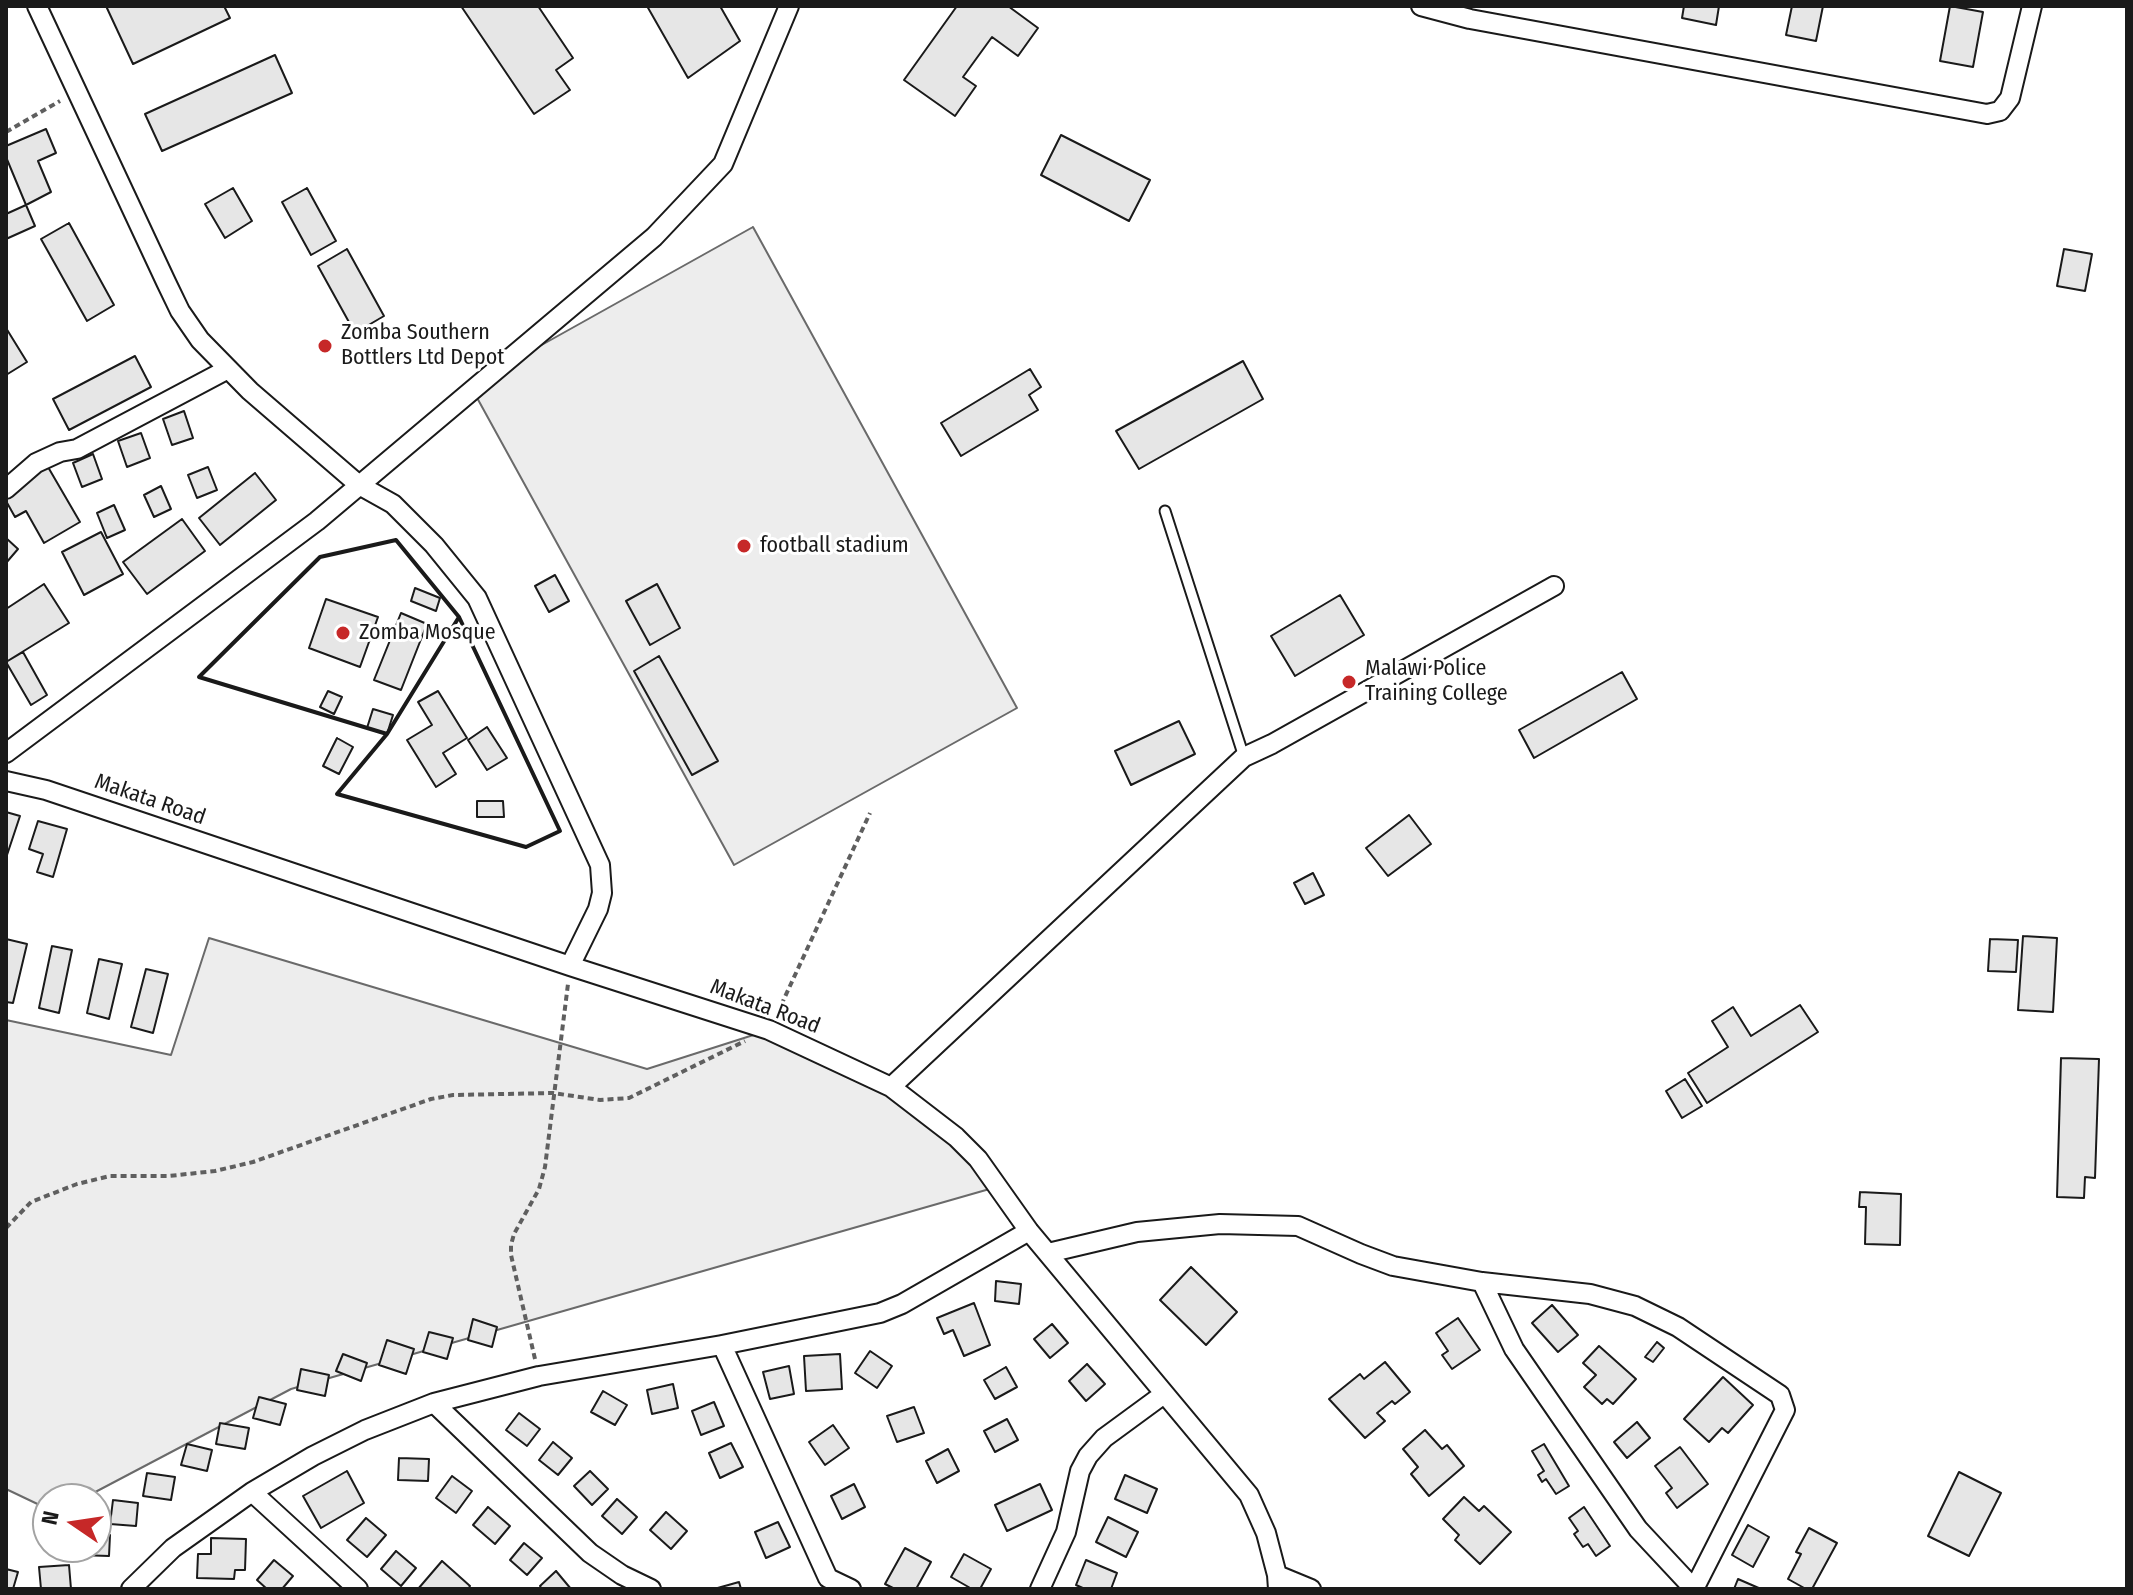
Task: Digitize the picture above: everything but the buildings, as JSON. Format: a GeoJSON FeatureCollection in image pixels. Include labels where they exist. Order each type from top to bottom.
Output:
{"type":"FeatureCollection","features":[{"type":"Feature","properties":{"kind":"street"},"geometry":{"type":"LineString","coordinates":[[37,6],[180,311],[200,340],[250,391],[359,485],[393,504],[434,545],[477,598],[603,876],[598,909],[570,966]]}},
{"type":"Feature","properties":{"kind":"street"},"geometry":{"type":"LineString","coordinates":[[6,753],[317,521],[654,237],[723,164],[789,6]]}},
{"type":"Feature","properties":{"kind":"street"},"geometry":{"type":"LineString","coordinates":[[1421,6],[1435,12],[1486,22],[1987,114],[2000,111],[2010,98],[2032,6]]}},
{"type":"Feature","properties":{"kind":"street"},"geometry":{"type":"LineString","coordinates":[[6,489],[36,463],[60,452],[77,449],[228,369]]}},
{"type":"Feature","properties":{"kind":"street"},"geometry":{"type":"LineString","coordinates":[[891,1087],[1244,757],[1554,586]]}},
{"type":"Feature","properties":{"kind":"street","name":"Makata Road"},"geometry":{"type":"LineString","coordinates":[[6,781],[46,790],[769,1030],[891,1087],[956,1137],[978,1159],[1029,1231],[1249,1495],[1266,1533],[1278,1582]]}},
{"type":"Feature","properties":{"kind":"street"},"geometry":{"type":"LineString","coordinates":[[1048,1253],[1137,1232],[1220,1224],[1298,1226],[1393,1266],[1482,1282],[1590,1294],[1635,1306],[1678,1327],[1780,1395],[1785,1404],[1784,1415],[1694,1589],[1638,1529],[1506,1338],[1482,1282]]}},
{"type":"Feature","properties":{"kind":"street"},"geometry":{"type":"LineString","coordinates":[[131,1589],[173,1548],[252,1492],[339,1443],[434,1403],[539,1376],[722,1345],[880,1313],[902,1304],[1029,1231]]}},
{"type":"Feature","properties":{"kind":"street"},"geometry":{"type":"LineString","coordinates":[[722,1345],[825,1583],[851,1589]]}},
{"type":"Feature","properties":{"kind":"street"},"geometry":{"type":"LineString","coordinates":[[1040,1589],[1066,1532],[1080,1471],[1088,1456],[1104,1438],[1164,1394]]}},
{"type":"Feature","properties":{"kind":"street"},"geometry":{"type":"LineString","coordinates":[[434,1403],[590,1553],[622,1575],[651,1589]]}},
{"type":"Feature","properties":{"kind":"street"},"geometry":{"type":"LineString","coordinates":[[252,1492],[358,1589]]}},
{"type":"Feature","properties":{"kind":"street"},"geometry":{"type":"LineString","coordinates":[[1278,1582],[1311,1589]]}},
{"type":"Feature","properties":{"kind":"lane"},"geometry":{"type":"LineString","coordinates":[[1165,511],[1244,757]]}},
{"type":"Feature","properties":{"kind":"path"},"geometry":{"type":"LineString","coordinates":[[6,132],[77,91]]}},
{"type":"Feature","properties":{"kind":"path"},"geometry":{"type":"LineString","coordinates":[[6,1228],[31,1202],[99,1178],[215,1171],[253,1162],[442,1097],[553,1093],[600,1100],[629,1098],[769,1030],[870,813]]}},
{"type":"Feature","properties":{"kind":"path"},"geometry":{"type":"LineString","coordinates":[[539,1376],[511,1245],[539,1189],[545,1167],[570,966]]}},
{"type":"Feature","properties":{"kind":"shaded area","name":"football stadium"},"geometry":{"type":"Polygon","coordinates":[[[753,227],[1017,708],[734,865],[470,385],[753,227]]]}},
{"type":"Feature","properties":{"kind":"shaded area"},"geometry":{"type":"Polygon","coordinates":[[[209,938],[647,1069],[769,1030],[891,1087],[1000,1186],[291,1389],[112,1483],[32,1483],[32,1501],[6,1489],[6,1020],[171,1055],[209,938]]]}},
{"type":"Feature","properties":{"kind":"wall"},"geometry":{"type":"LineString","coordinates":[[396,540],[459,617],[387,734],[199,677],[320,557],[396,540]]}},
{"type":"Feature","properties":{"kind":"wall"},"geometry":{"type":"LineString","coordinates":[[459,617],[560,831],[526,847],[337,794],[387,734],[459,617]]}},
{"type":"Feature","properties":{"kind":"place","name":"Zomba Southern Bottlers Ltd Depot"},"geometry":{"type":"Point","coordinates":[325,346]}},
{"type":"Feature","properties":{"kind":"place","name":"football stadium"},"geometry":{"type":"Point","coordinates":[744,546]}},
{"type":"Feature","properties":{"kind":"place","name":"Zomba Mosque"},"geometry":{"type":"Point","coordinates":[343,633]}},
{"type":"Feature","properties":{"kind":"place","name":"Malawi Police Training College"},"geometry":{"type":"Point","coordinates":[1349,682]}}]}
